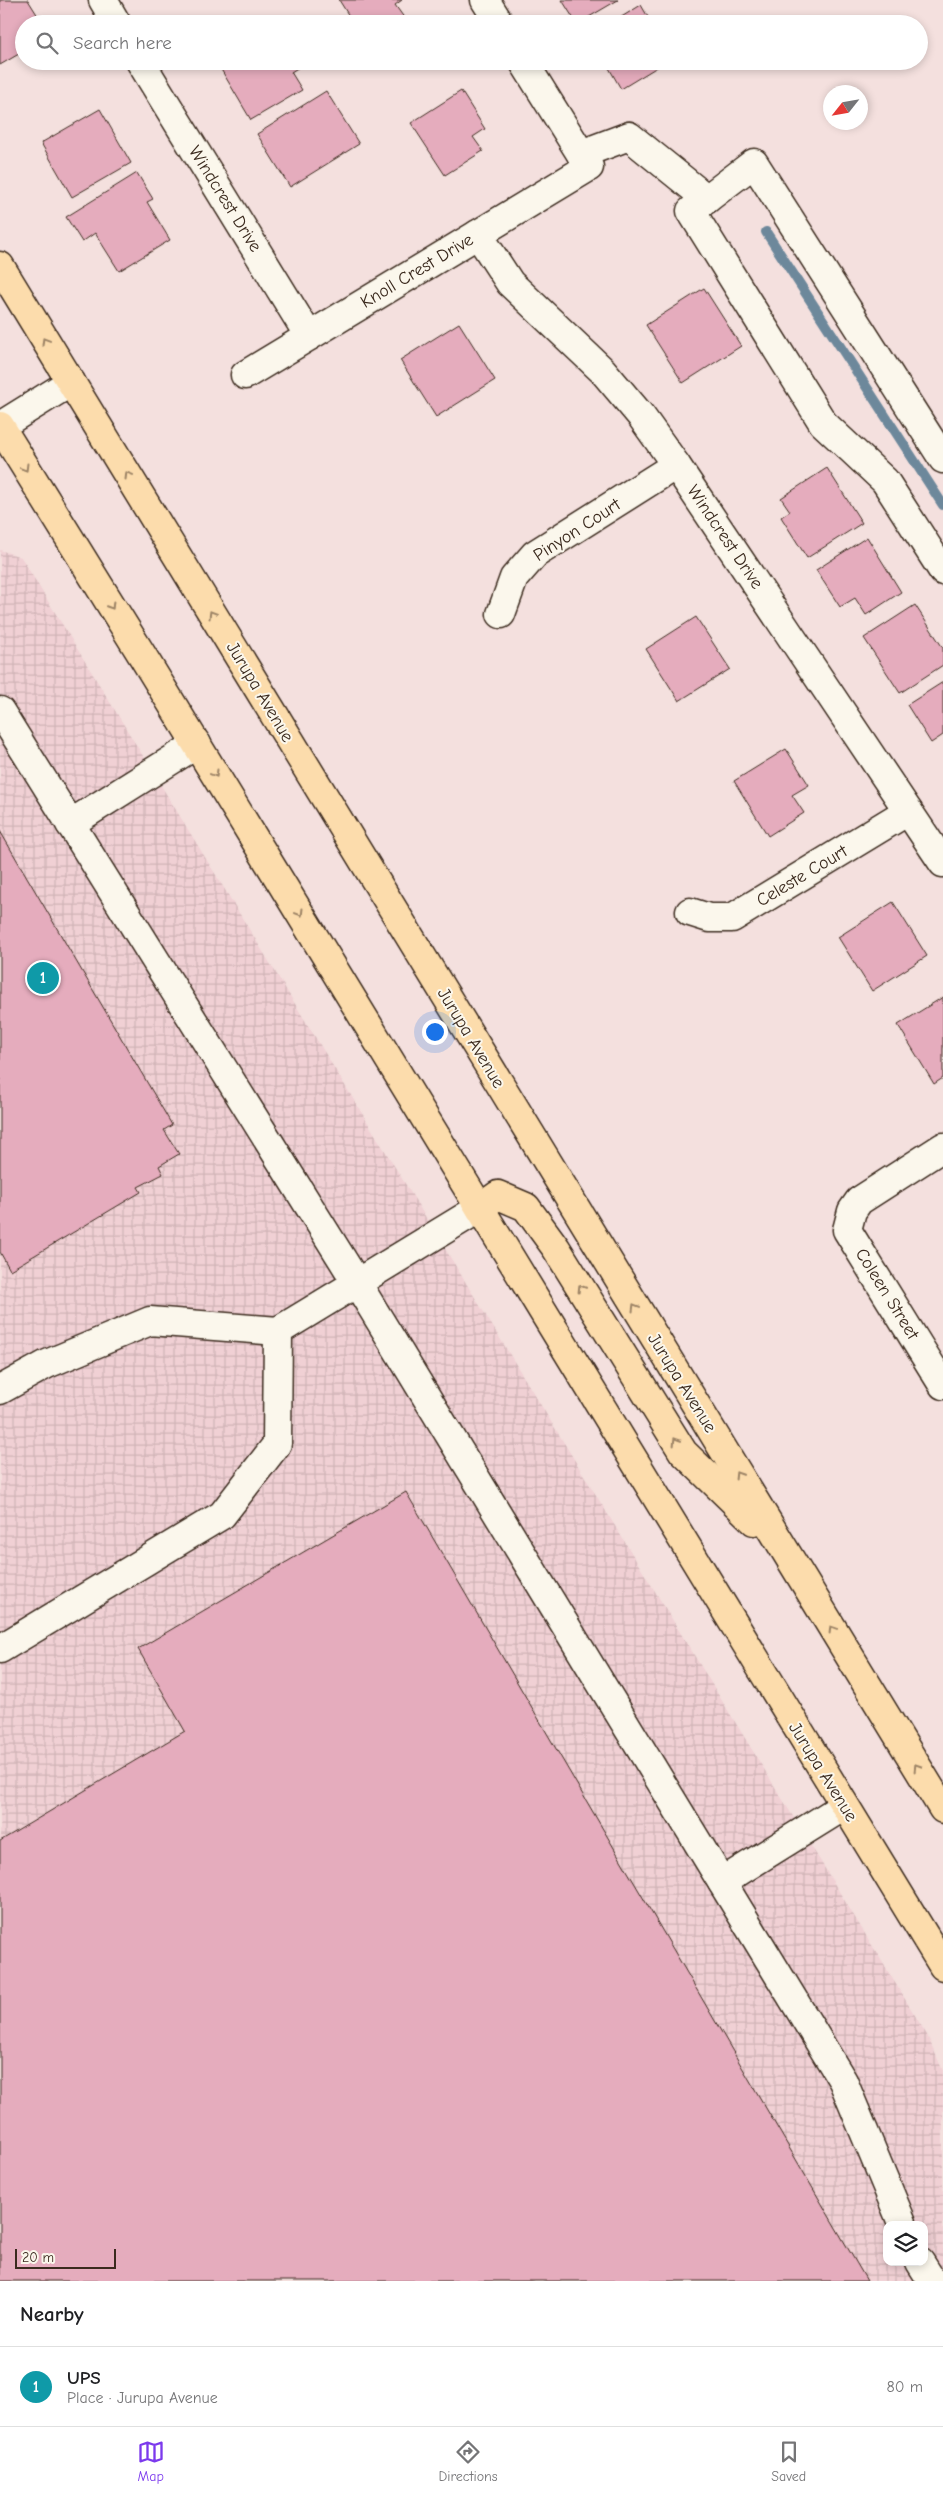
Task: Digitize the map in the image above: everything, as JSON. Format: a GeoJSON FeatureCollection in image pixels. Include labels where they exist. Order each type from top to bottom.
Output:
{"type":"FeatureCollection","features":[{"type":"Feature","properties":{"kind":"main road","name":"Jurupa Avenue"},"geometry":{"type":"LineString","coordinates":[[0,266],[943,1809]]}},
{"type":"Feature","properties":{"kind":"main road","name":"Jurupa Avenue"},"geometry":{"type":"LineString","coordinates":[[0,426],[197,744],[943,1966]]}},
{"type":"Feature","properties":{"kind":"main road"},"geometry":{"type":"LineString","coordinates":[[480,1208],[498,1195],[526,1207],[556,1248],[683,1452],[784,1550]]}},
{"type":"Feature","properties":{"kind":"street"},"geometry":{"type":"LineString","coordinates":[[103,0],[112,15]]}},
{"type":"Feature","properties":{"kind":"street"},"geometry":{"type":"LineString","coordinates":[[485,0],[494,15]]}},
{"type":"Feature","properties":{"kind":"street","name":"Windcrest Drive"},"geometry":{"type":"LineString","coordinates":[[146,70],[309,336]]}},
{"type":"Feature","properties":{"kind":"street"},"geometry":{"type":"LineString","coordinates":[[529,70],[585,160]]}},
{"type":"Feature","properties":{"kind":"street","name":"Knoll Crest Drive"},"geometry":{"type":"LineString","coordinates":[[245,375],[478,234],[585,160],[629,136],[707,199]]}},
{"type":"Feature","properties":{"kind":"street"},"geometry":{"type":"LineString","coordinates":[[943,459],[754,163],[691,211],[823,423],[886,481],[943,571]]}},
{"type":"Feature","properties":{"kind":"street","name":"Windcrest Drive"},"geometry":{"type":"LineString","coordinates":[[478,234],[510,283],[603,371],[641,416],[676,465],[943,863]]}},
{"type":"Feature","properties":{"kind":"street"},"geometry":{"type":"LineString","coordinates":[[0,426],[71,382]]}},
{"type":"Feature","properties":{"kind":"street","name":"Pinyon Court"},"geometry":{"type":"LineString","coordinates":[[501,614],[514,578],[535,554],[676,465]]}},
{"type":"Feature","properties":{"kind":"street"},"geometry":{"type":"LineString","coordinates":[[0,711],[357,1282],[843,2081],[901,2221]]}},
{"type":"Feature","properties":{"kind":"street"},"geometry":{"type":"LineString","coordinates":[[70,824],[197,744]]}},
{"type":"Feature","properties":{"kind":"street","name":"Celeste Court"},"geometry":{"type":"LineString","coordinates":[[690,912],[709,918],[732,918],[908,811]]}},
{"type":"Feature","properties":{"kind":"street","name":"Coleen Street"},"geometry":{"type":"LineString","coordinates":[[943,1148],[859,1200],[852,1211],[847,1230],[943,1385]]}},
{"type":"Feature","properties":{"kind":"street"},"geometry":{"type":"LineString","coordinates":[[0,1390],[46,1364],[150,1321],[278,1331],[480,1208]]}},
{"type":"Feature","properties":{"kind":"street"},"geometry":{"type":"LineString","coordinates":[[0,1649],[222,1515],[277,1444],[278,1331]]}},
{"type":"Feature","properties":{"kind":"street"},"geometry":{"type":"LineString","coordinates":[[722,1882],[844,1806]]}},
{"type":"Feature","properties":{"kind":"street"},"geometry":{"type":"LineString","coordinates":[[923,2266],[932,2281]]}},
{"type":"Feature","properties":{"kind":"shaded area"},"geometry":{"type":"Polygon","coordinates":[[[0,550],[21,557],[927,2035],[943,2071],[943,2281],[0,2281],[0,550]]]}},
{"type":"Feature","properties":{"kind":"building"},"geometry":{"type":"Polygon","coordinates":[[[0,0],[28,0],[37,15],[15,15],[15,56],[0,65],[0,0]]]}},
{"type":"Feature","properties":{"kind":"building"},"geometry":{"type":"Polygon","coordinates":[[[339,0],[402,0],[395,5],[402,15],[348,15],[339,0]]]}},
{"type":"Feature","properties":{"kind":"building"},"geometry":{"type":"Polygon","coordinates":[[[562,0],[618,0],[592,15],[571,15],[562,0]]]}},
{"type":"Feature","properties":{"kind":"building"},"geometry":{"type":"Polygon","coordinates":[[[641,5],[647,15],[625,15],[641,5]]]}},
{"type":"Feature","properties":{"kind":"building"},"geometry":{"type":"Polygon","coordinates":[[[221,70],[294,70],[291,72],[302,90],[251,120],[221,70]]]}},
{"type":"Feature","properties":{"kind":"building"},"geometry":{"type":"Polygon","coordinates":[[[610,70],[652,70],[621,89],[610,70]]]}},
{"type":"Feature","properties":{"kind":"building"},"geometry":{"type":"Polygon","coordinates":[[[326,91],[359,144],[290,187],[257,134],[326,91]]]}},
{"type":"Feature","properties":{"kind":"building"},"geometry":{"type":"Polygon","coordinates":[[[461,91],[485,129],[473,137],[483,151],[445,175],[411,123],[461,91]]]}},
{"type":"Feature","properties":{"kind":"building"},"geometry":{"type":"Polygon","coordinates":[[[100,109],[131,163],[72,197],[41,143],[100,109]]]}},
{"type":"Feature","properties":{"kind":"building"},"geometry":{"type":"Polygon","coordinates":[[[137,173],[153,199],[147,202],[170,240],[119,271],[95,233],[82,242],[66,217],[137,173]]]}},
{"type":"Feature","properties":{"kind":"building"},"geometry":{"type":"Polygon","coordinates":[[[704,288],[741,346],[683,383],[646,325],[704,288]]]}},
{"type":"Feature","properties":{"kind":"building"},"geometry":{"type":"Polygon","coordinates":[[[459,323],[495,380],[436,417],[400,360],[459,323]]]}},
{"type":"Feature","properties":{"kind":"building"},"geometry":{"type":"Polygon","coordinates":[[[827,468],[862,523],[807,558],[781,517],[790,511],[781,498],[827,468]]]}},
{"type":"Feature","properties":{"kind":"building"},"geometry":{"type":"Polygon","coordinates":[[[867,537],[901,592],[866,615],[855,598],[840,607],[816,570],[867,537]]]}},
{"type":"Feature","properties":{"kind":"building"},"geometry":{"type":"Polygon","coordinates":[[[915,605],[943,648],[943,665],[900,693],[864,638],[915,605]]]}},
{"type":"Feature","properties":{"kind":"building"},"geometry":{"type":"Polygon","coordinates":[[[696,617],[730,669],[679,701],[646,649],[696,617]]]}},
{"type":"Feature","properties":{"kind":"building"},"geometry":{"type":"Polygon","coordinates":[[[943,682],[943,735],[931,743],[907,705],[943,682]]]}},
{"type":"Feature","properties":{"kind":"building"},"geometry":{"type":"Polygon","coordinates":[[[786,749],[809,785],[792,795],[804,813],[768,836],[734,781],[786,749]]]}},
{"type":"Feature","properties":{"kind":"building"},"geometry":{"type":"Polygon","coordinates":[[[0,831],[172,1125],[164,1130],[179,1154],[159,1166],[163,1174],[138,1187],[141,1192],[10,1270],[0,1252],[0,831]]]}},
{"type":"Feature","properties":{"kind":"building"},"geometry":{"type":"Polygon","coordinates":[[[893,902],[927,956],[872,991],[838,937],[893,902]]]}},
{"type":"Feature","properties":{"kind":"building"},"geometry":{"type":"Polygon","coordinates":[[[943,997],[943,1078],[934,1084],[898,1025],[943,997]]]}},
{"type":"Feature","properties":{"kind":"building"},"geometry":{"type":"Polygon","coordinates":[[[406,1492],[867,2281],[0,2281],[0,1841],[185,1731],[138,1649],[406,1492]]]}},
{"type":"Feature","properties":{"kind":"waterway"},"geometry":{"type":"LineString","coordinates":[[766,232],[943,505]]}},
{"type":"Feature","properties":{"kind":"place","name":"UPS"},"geometry":{"type":"Point","coordinates":[43,978]}}]}
